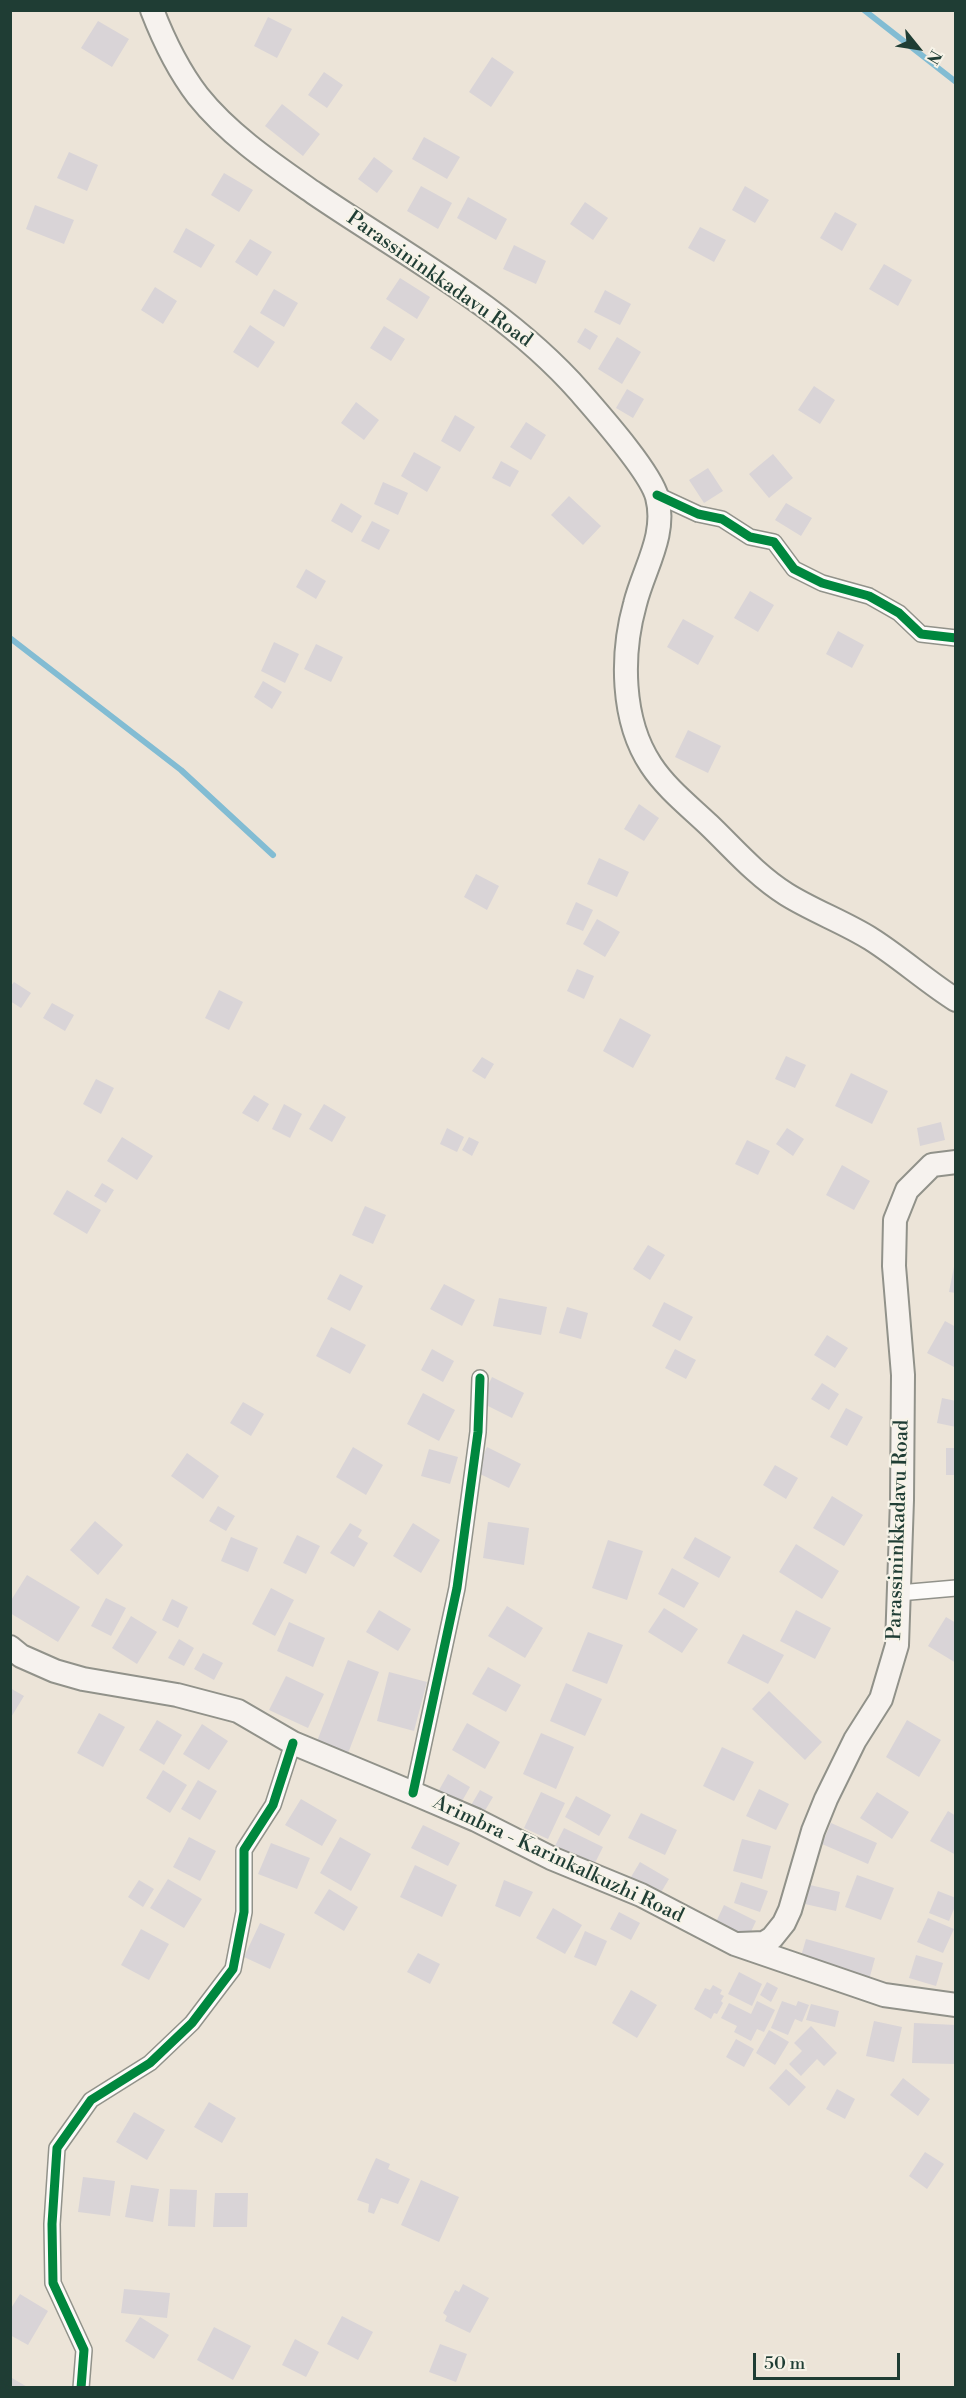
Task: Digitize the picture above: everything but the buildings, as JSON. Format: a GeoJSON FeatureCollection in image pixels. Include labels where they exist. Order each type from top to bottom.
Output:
{"type":"FeatureCollection","features":[{"type":"Feature","properties":{"kind":"main road","name":"Parassininkkadavu Road"},"geometry":{"type":"LineString","coordinates":[[152,10],[162,36],[180,70],[198,96],[220,120],[283,172],[464,292],[540,350],[579,391],[619,440],[650,479],[657,495],[660,514],[658,539],[634,606],[627,656],[628,703],[636,731],[650,764],[670,789],[752,868],[785,893],[868,937],[956,1000]]}},
{"type":"Feature","properties":{"kind":"main road","name":"Parassininkkadavu Road"},"geometry":{"type":"LineString","coordinates":[[735,1944],[764,1943],[772,1938],[784,1923],[813,1831],[826,1798],[855,1740],[880,1699],[897,1645],[903,1375],[894,1266],[896,1220],[908,1190],[932,1165],[956,1162]]}},
{"type":"Feature","properties":{"kind":"main road","name":"Arimbra - Karinkalkuzhi Road"},"geometry":{"type":"LineString","coordinates":[[10,1647],[21,1656],[54,1671],[82,1679],[177,1695],[238,1710],[293,1743],[413,1792],[476,1820],[551,1858],[641,1895],[735,1944],[884,1995],[956,2005]]}},
{"type":"Feature","properties":{"kind":"street"},"geometry":{"type":"LineString","coordinates":[[657,495],[698,514],[722,519],[750,537],[774,542],[794,569],[822,582],[869,596],[899,614],[921,634],[956,638]]}},
{"type":"Feature","properties":{"kind":"street"},"geometry":{"type":"LineString","coordinates":[[413,1792],[457,1588],[478,1432],[480,1378]]}},
{"type":"Feature","properties":{"kind":"street"},"geometry":{"type":"LineString","coordinates":[[899,1593],[956,1588]]}},
{"type":"Feature","properties":{"kind":"street"},"geometry":{"type":"LineString","coordinates":[[81,2388],[84,2350],[53,2283],[52,2224],[57,2148],[91,2100],[150,2063],[192,2023],[233,1969],[244,1912],[244,1850],[273,1805],[293,1743]]}},
{"type":"Feature","properties":{"kind":"waterway"},"geometry":{"type":"LineString","coordinates":[[864,10],[956,82]]}},
{"type":"Feature","properties":{"kind":"waterway"},"geometry":{"type":"LineString","coordinates":[[10,638],[181,770],[273,855]]}},
{"type":"Feature","properties":{"kind":"cycle path"},"geometry":{"type":"LineString","coordinates":[[657,495],[698,514],[722,519],[750,537],[774,542],[794,569],[822,583],[869,596],[899,613],[921,634],[956,638]]}},
{"type":"Feature","properties":{"kind":"cycle path"},"geometry":{"type":"LineString","coordinates":[[413,1793],[457,1588],[478,1432],[480,1378]]}},
{"type":"Feature","properties":{"kind":"cycle path"},"geometry":{"type":"LineString","coordinates":[[81,2388],[84,2350],[53,2283],[52,2224],[57,2148],[91,2100],[150,2063],[192,2023],[233,1969],[244,1912],[244,1850],[273,1805],[293,1743]]}}]}
